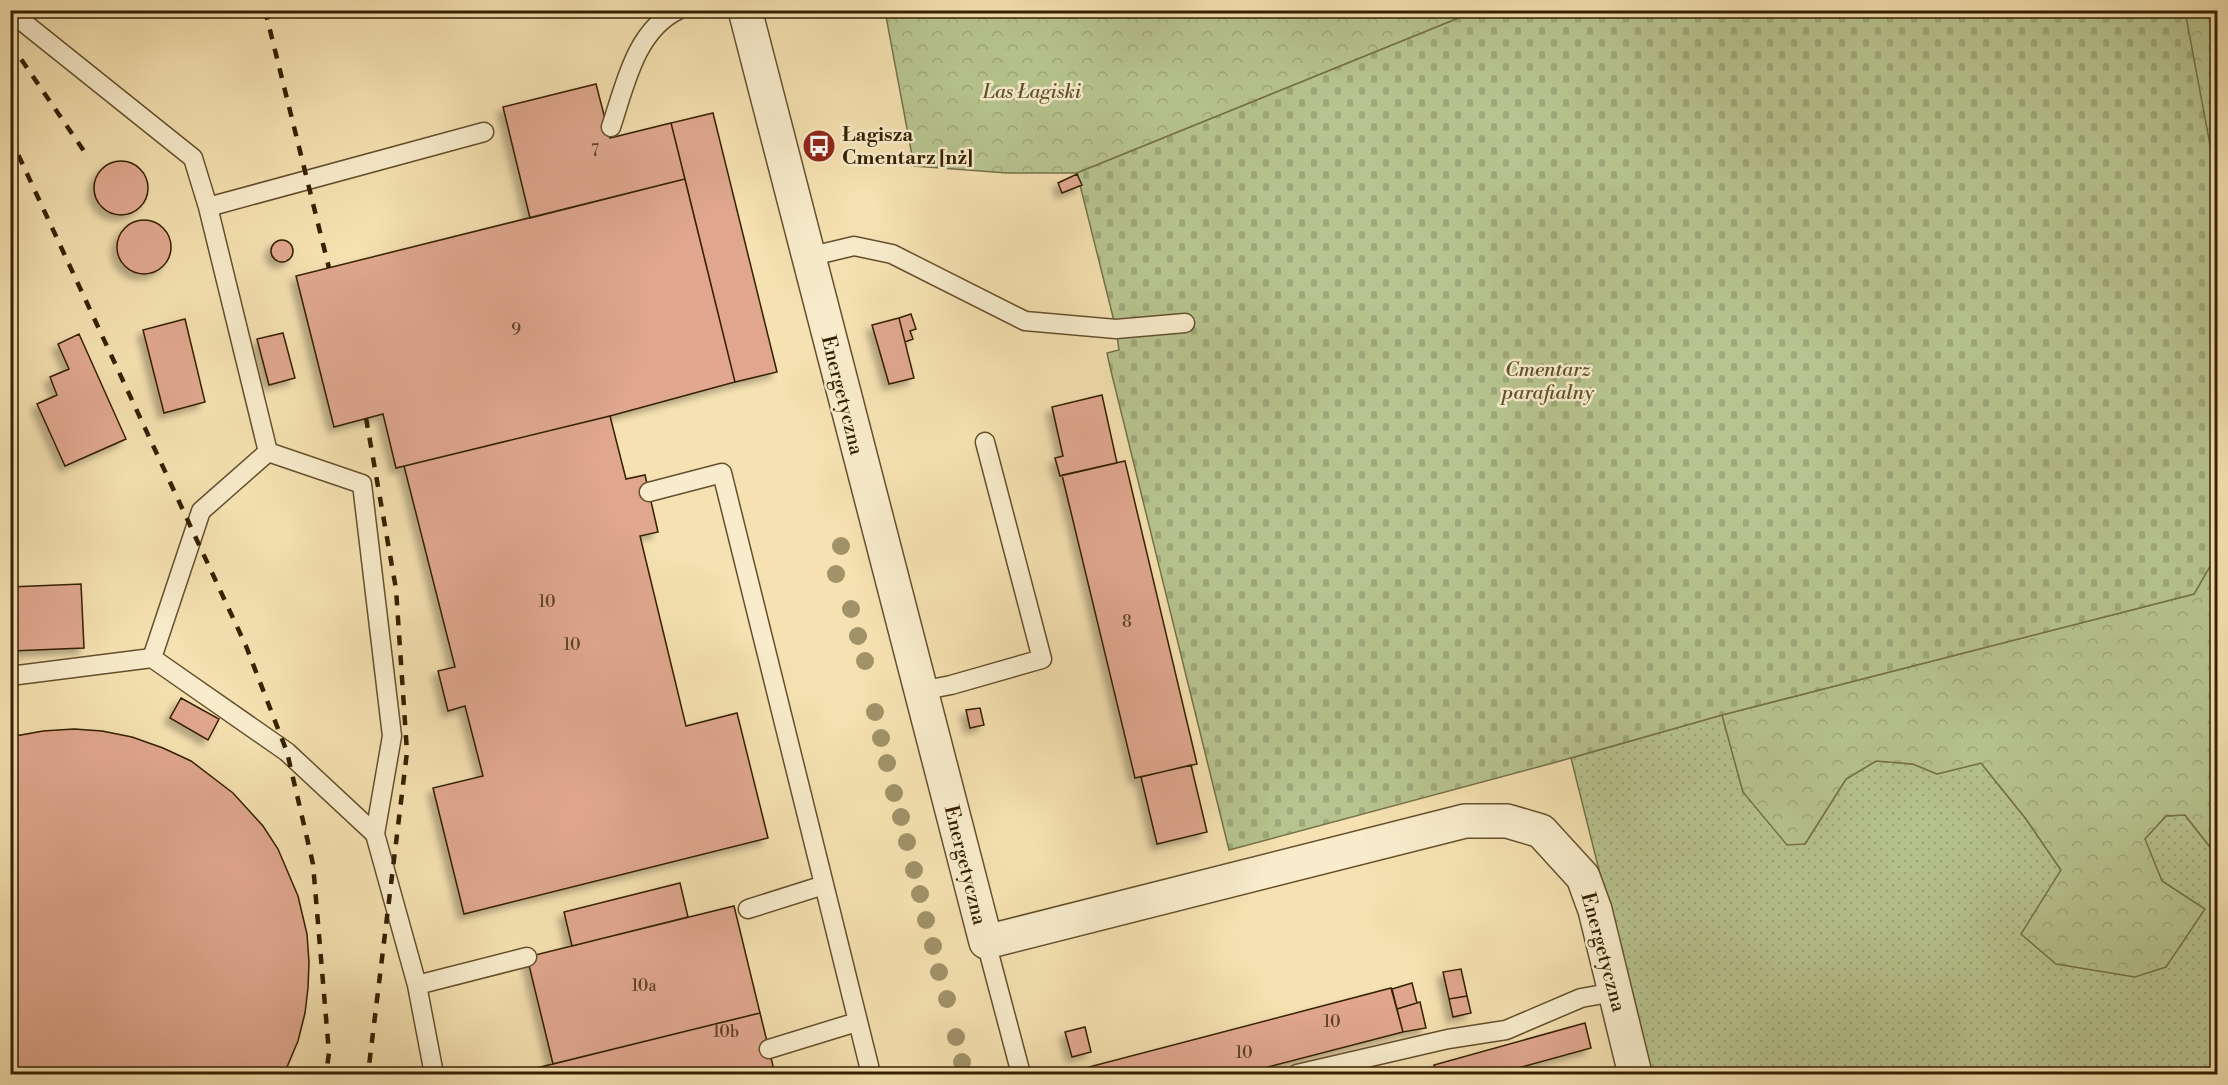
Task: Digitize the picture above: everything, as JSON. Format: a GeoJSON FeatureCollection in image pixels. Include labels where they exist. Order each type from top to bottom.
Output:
{"type":"FeatureCollection","features":[{"type":"Feature","properties":{"kind":"street","name":"Energetyczna"},"geometry":{"type":"LineString","coordinates":[[745,10],[986,942],[1465,821],[1507,820],[1541,831],[1583,877],[1595,910],[1635,1074]]}},
{"type":"Feature","properties":{"kind":"lane"},"geometry":{"type":"LineString","coordinates":[[611,127],[630,69],[651,30],[664,17],[678,10]]}},
{"type":"Feature","properties":{"kind":"lane"},"geometry":{"type":"LineString","coordinates":[[15,13],[193,158],[268,452]]}},
{"type":"Feature","properties":{"kind":"lane"},"geometry":{"type":"LineString","coordinates":[[207,207],[484,132]]}},
{"type":"Feature","properties":{"kind":"lane"},"geometry":{"type":"LineString","coordinates":[[808,257],[854,246],[892,254],[1025,321],[1116,329],[1185,323]]}},
{"type":"Feature","properties":{"kind":"lane"},"geometry":{"type":"LineString","coordinates":[[920,691],[951,685],[1042,659],[985,442]]}},
{"type":"Feature","properties":{"kind":"lane"},"geometry":{"type":"LineString","coordinates":[[152,658],[201,511],[268,452]]}},
{"type":"Feature","properties":{"kind":"lane"},"geometry":{"type":"LineString","coordinates":[[268,452],[362,484],[392,736],[375,834],[417,985],[434,1074]]}},
{"type":"Feature","properties":{"kind":"lane"},"geometry":{"type":"LineString","coordinates":[[649,492],[722,473],[871,1074]]}},
{"type":"Feature","properties":{"kind":"lane"},"geometry":{"type":"LineString","coordinates":[[10,676],[152,658],[287,752],[375,834]]}},
{"type":"Feature","properties":{"kind":"lane"},"geometry":{"type":"LineString","coordinates":[[748,909],[824,885]]}},
{"type":"Feature","properties":{"kind":"lane"},"geometry":{"type":"LineString","coordinates":[[986,942],[1021,1074]]}},
{"type":"Feature","properties":{"kind":"lane"},"geometry":{"type":"LineString","coordinates":[[417,985],[527,957]]}},
{"type":"Feature","properties":{"kind":"lane"},"geometry":{"type":"LineString","coordinates":[[1297,1074],[1437,1041],[1506,1029],[1581,998],[1615,992]]}},
{"type":"Feature","properties":{"kind":"lane"},"geometry":{"type":"LineString","coordinates":[[769,1049],[857,1022]]}},
{"type":"Feature","properties":{"kind":"green space","name":"Las Łagiski"},"geometry":{"type":"Polygon","coordinates":[[[885,11],[1476,11],[1077,173],[1007,173],[914,166],[885,11]]]}},
{"type":"Feature","properties":{"kind":"green space","name":"Cmentarz parafialny"},"geometry":{"type":"Polygon","coordinates":[[[1476,11],[2185,11],[2217,182],[2217,554],[2194,594],[1722,715],[1229,850],[1111,371],[1107,353],[1119,350],[1116,329],[1077,173],[1476,11]]]}},
{"type":"Feature","properties":{"kind":"green space"},"geometry":{"type":"Polygon","coordinates":[[[2177,11],[2217,11],[2217,197],[2177,11]]]}},
{"type":"Feature","properties":{"kind":"green space"},"geometry":{"type":"Polygon","coordinates":[[[2217,554],[2217,856],[2185,815],[2166,816],[2145,839],[2162,881],[2205,909],[2166,967],[2135,977],[2056,964],[2021,934],[2061,870],[2026,819],[1981,763],[1937,774],[1913,764],[1876,761],[1846,779],[1805,844],[1787,845],[1743,792],[1722,715],[2194,594],[2217,554]]]}},
{"type":"Feature","properties":{"kind":"green space"},"geometry":{"type":"Polygon","coordinates":[[[1722,715],[1743,792],[1805,844],[1846,779],[1876,761],[1913,764],[1937,774],[1981,763],[2026,819],[2061,870],[2204,909],[2162,881],[2144,839],[2166,816],[2185,815],[2217,856],[2217,1074],[1650,1074],[1571,758],[1722,715]]]}},
{"type":"Feature","properties":{"kind":"building"},"geometry":{"type":"Polygon","coordinates":[[[596,84],[610,138],[671,123],[685,179],[530,218],[503,107],[596,84]]]}},
{"type":"Feature","properties":{"kind":"building"},"geometry":{"type":"Polygon","coordinates":[[[713,113],[777,372],[735,382],[671,123],[713,113]]]}},
{"type":"Feature","properties":{"kind":"building"},"geometry":{"type":"Polygon","coordinates":[[[121,161],[131,163],[140,169],[146,178],[148,188],[146,198],[140,207],[131,213],[121,215],[111,213],[102,207],[96,198],[94,188],[96,178],[102,169],[111,163],[121,161]]]}},
{"type":"Feature","properties":{"kind":"building"},"geometry":{"type":"Polygon","coordinates":[[[1077,174],[1082,185],[1062,193],[1058,183],[1077,174]]]}},
{"type":"Feature","properties":{"kind":"building"},"geometry":{"type":"Polygon","coordinates":[[[685,179],[735,382],[610,416],[396,468],[383,414],[334,427],[296,276],[685,179]]]}},
{"type":"Feature","properties":{"kind":"building"},"geometry":{"type":"Polygon","coordinates":[[[144,220],[154,222],[163,228],[169,237],[171,247],[169,257],[163,266],[154,272],[144,274],[134,272],[125,266],[119,257],[117,247],[119,237],[125,228],[134,222],[144,220]]]}},
{"type":"Feature","properties":{"kind":"building"},"geometry":{"type":"Polygon","coordinates":[[[278,240],[286,240],[293,247],[293,255],[286,262],[278,262],[271,255],[271,247],[278,240]]]}},
{"type":"Feature","properties":{"kind":"building"},"geometry":{"type":"Polygon","coordinates":[[[911,314],[916,329],[910,331],[913,339],[905,342],[899,318],[911,314]]]}},
{"type":"Feature","properties":{"kind":"building"},"geometry":{"type":"Polygon","coordinates":[[[899,318],[914,378],[889,384],[872,325],[899,318]]]}},
{"type":"Feature","properties":{"kind":"building"},"geometry":{"type":"Polygon","coordinates":[[[185,319],[205,402],[164,413],[143,330],[185,319]]]}},
{"type":"Feature","properties":{"kind":"building"},"geometry":{"type":"Polygon","coordinates":[[[283,333],[295,378],[269,385],[257,339],[283,333]]]}},
{"type":"Feature","properties":{"kind":"building"},"geometry":{"type":"Polygon","coordinates":[[[79,334],[126,439],[65,466],[37,404],[57,395],[50,377],[69,369],[58,344],[79,334]]]}},
{"type":"Feature","properties":{"kind":"building"},"geometry":{"type":"Polygon","coordinates":[[[1102,395],[1117,463],[1060,476],[1055,458],[1063,456],[1052,407],[1102,395]]]}},
{"type":"Feature","properties":{"kind":"building"},"geometry":{"type":"Polygon","coordinates":[[[610,416],[626,479],[645,475],[658,532],[640,536],[686,726],[737,713],[768,838],[464,914],[433,788],[483,776],[465,706],[448,711],[438,671],[455,667],[404,466],[610,416]]]}},
{"type":"Feature","properties":{"kind":"building"},"geometry":{"type":"Polygon","coordinates":[[[1125,461],[1197,764],[1135,778],[1062,475],[1125,461]]]}},
{"type":"Feature","properties":{"kind":"building"},"geometry":{"type":"Polygon","coordinates":[[[81,584],[84,648],[11,651],[10,587],[81,584]]]}},
{"type":"Feature","properties":{"kind":"building"},"geometry":{"type":"Polygon","coordinates":[[[181,698],[219,719],[208,740],[170,718],[181,698]]]}},
{"type":"Feature","properties":{"kind":"building"},"geometry":{"type":"Polygon","coordinates":[[[980,708],[984,725],[970,728],[966,710],[980,708]]]}},
{"type":"Feature","properties":{"kind":"building"},"geometry":{"type":"Polygon","coordinates":[[[74,729],[102,731],[132,737],[191,761],[233,793],[263,826],[278,849],[298,896],[307,934],[309,962],[305,1013],[298,1041],[284,1074],[10,1074],[10,737],[43,731],[74,729]]]}},
{"type":"Feature","properties":{"kind":"building"},"geometry":{"type":"Polygon","coordinates":[[[1191,765],[1207,832],[1157,844],[1141,777],[1191,765]]]}},
{"type":"Feature","properties":{"kind":"building"},"geometry":{"type":"Polygon","coordinates":[[[680,883],[688,917],[572,946],[564,912],[680,883]]]}},
{"type":"Feature","properties":{"kind":"building"},"geometry":{"type":"Polygon","coordinates":[[[734,906],[760,1013],[553,1064],[527,957],[734,906]]]}},
{"type":"Feature","properties":{"kind":"building"},"geometry":{"type":"Polygon","coordinates":[[[1461,969],[1467,996],[1449,999],[1443,972],[1461,969]]]}},
{"type":"Feature","properties":{"kind":"building"},"geometry":{"type":"Polygon","coordinates":[[[1412,983],[1417,1003],[1397,1009],[1392,989],[1412,983]]]}},
{"type":"Feature","properties":{"kind":"building"},"geometry":{"type":"Polygon","coordinates":[[[1391,988],[1403,1032],[1241,1074],[1091,1074],[1089,1067],[1391,988]]]}},
{"type":"Feature","properties":{"kind":"building"},"geometry":{"type":"Polygon","coordinates":[[[1467,996],[1471,1013],[1453,1017],[1449,999],[1467,996]]]}},
{"type":"Feature","properties":{"kind":"building"},"geometry":{"type":"Polygon","coordinates":[[[1420,1002],[1426,1028],[1403,1032],[1397,1009],[1420,1002]]]}},
{"type":"Feature","properties":{"kind":"building"},"geometry":{"type":"Polygon","coordinates":[[[760,1013],[775,1074],[512,1074],[760,1013]]]}},
{"type":"Feature","properties":{"kind":"building"},"geometry":{"type":"Polygon","coordinates":[[[1585,1023],[1591,1048],[1496,1074],[1436,1074],[1434,1065],[1585,1023]]]}},
{"type":"Feature","properties":{"kind":"building"},"geometry":{"type":"Polygon","coordinates":[[[1085,1027],[1091,1052],[1072,1057],[1065,1032],[1085,1027]]]}},
{"type":"Feature","properties":{"kind":"railway"},"geometry":{"type":"LineString","coordinates":[[265,10],[329,268]]}},
{"type":"Feature","properties":{"kind":"railway"},"geometry":{"type":"LineString","coordinates":[[10,43],[86,154]]}},
{"type":"Feature","properties":{"kind":"railway"},"geometry":{"type":"LineString","coordinates":[[10,137],[246,646],[287,752],[313,864],[329,1053],[326,1074]]}},
{"type":"Feature","properties":{"kind":"railway"},"geometry":{"type":"LineString","coordinates":[[366,418],[396,589],[407,752],[368,1074]]}},
{"type":"Feature","properties":{"kind":"place","name":"Łagisza Cmentarz [nż]"},"geometry":{"type":"Point","coordinates":[819,146]}}]}
